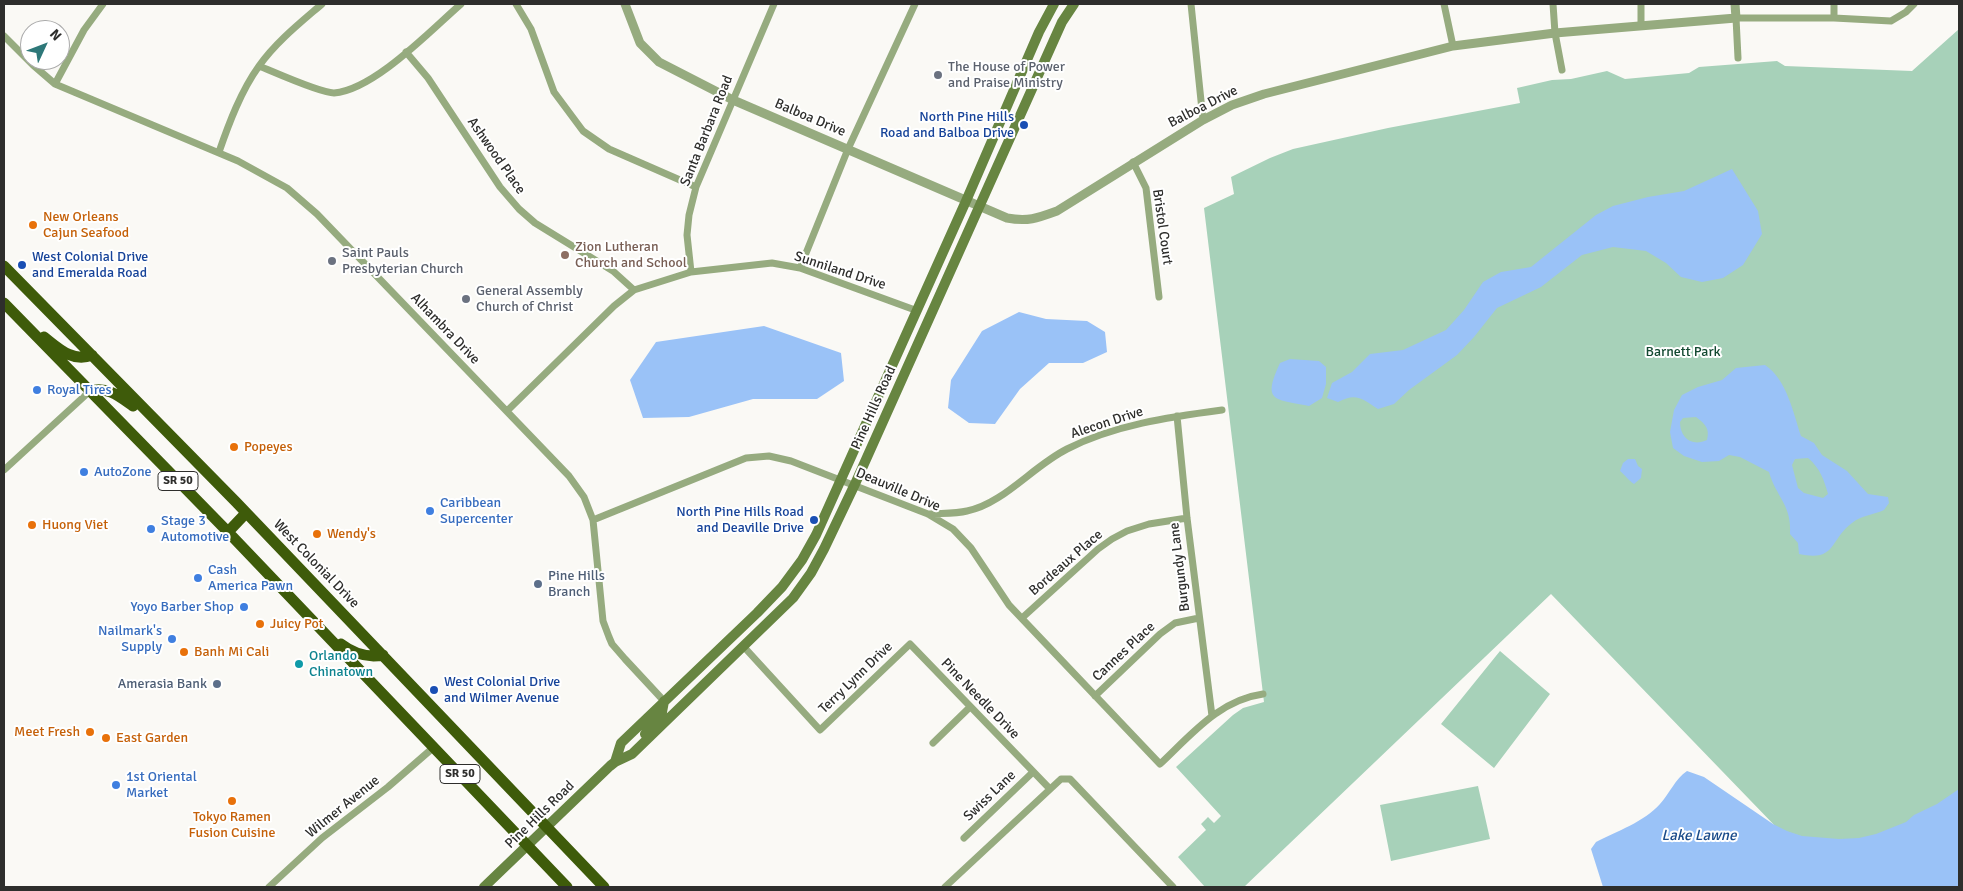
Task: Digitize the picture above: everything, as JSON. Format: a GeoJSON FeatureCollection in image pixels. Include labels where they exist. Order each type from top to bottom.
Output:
{"type":"FeatureCollection","features":[{"type":"Feature","properties":{"kind":"highway","name":"West Colonial Drive"},"geometry":{"type":"LineString","coordinates":[[4,266],[246,513],[604,887]]}},
{"type":"Feature","properties":{"kind":"highway","name":"SR 50"},"geometry":{"type":"LineString","coordinates":[[4,304],[228,532],[567,887]]}},
{"type":"Feature","properties":{"kind":"highway"},"geometry":{"type":"LineString","coordinates":[[18,318],[68,354],[79,358],[92,355]]}},
{"type":"Feature","properties":{"kind":"highway"},"geometry":{"type":"LineString","coordinates":[[90,391],[105,390],[116,393],[162,428]]}},
{"type":"Feature","properties":{"kind":"highway"},"geometry":{"type":"LineString","coordinates":[[228,532],[246,513]]}},
{"type":"Feature","properties":{"kind":"highway"},"geometry":{"type":"LineString","coordinates":[[322,630],[347,648],[362,655],[374,657],[383,655]]}},
{"type":"Feature","properties":{"kind":"main road","name":"Pine Hills Road"},"geometry":{"type":"LineString","coordinates":[[615,762],[621,743],[757,613],[782,587],[802,560],[816,535],[1039,32],[1054,4]]}},
{"type":"Feature","properties":{"kind":"main road","name":"Pine Hills Road"},"geometry":{"type":"LineString","coordinates":[[484,887],[615,762],[632,754],[744,647],[793,598],[811,574],[824,550],[1062,22],[1074,4]]}},
{"type":"Feature","properties":{"kind":"main road"},"geometry":{"type":"LineString","coordinates":[[642,744],[646,732],[662,712],[664,701]]}},
{"type":"Feature","properties":{"kind":"street"},"geometry":{"type":"LineString","coordinates":[[55,84],[84,30],[103,4]]}},
{"type":"Feature","properties":{"kind":"street"},"geometry":{"type":"LineString","coordinates":[[219,152],[236,108],[259,66],[290,33],[322,4]]}},
{"type":"Feature","properties":{"kind":"street"},"geometry":{"type":"LineString","coordinates":[[259,66],[309,86],[333,93],[351,89],[371,79],[406,52],[461,4]]}},
{"type":"Feature","properties":{"kind":"street"},"geometry":{"type":"LineString","coordinates":[[516,4],[531,29],[554,92],[583,131],[609,149],[696,187]]}},
{"type":"Feature","properties":{"kind":"street","name":"Balboa Drive"},"geometry":{"type":"LineString","coordinates":[[624,4],[640,43],[659,62],[733,100],[1007,218],[1020,220],[1032,220],[1057,211],[1133,162],[1232,105],[1264,94],[1453,46],[1555,33],[1736,18],[1834,18],[1891,21],[1906,12],[1914,4]]}},
{"type":"Feature","properties":{"kind":"street","name":"Santa Barbara Road"},"geometry":{"type":"LineString","coordinates":[[691,272],[687,235],[689,215],[696,187],[774,4]]}},
{"type":"Feature","properties":{"kind":"street"},"geometry":{"type":"LineString","coordinates":[[800,268],[848,149],[915,4]]}},
{"type":"Feature","properties":{"kind":"street"},"geometry":{"type":"LineString","coordinates":[[1191,4],[1203,120]]}},
{"type":"Feature","properties":{"kind":"street"},"geometry":{"type":"LineString","coordinates":[[1444,4],[1453,46]]}},
{"type":"Feature","properties":{"kind":"street"},"geometry":{"type":"LineString","coordinates":[[1553,4],[1555,33],[1562,70]]}},
{"type":"Feature","properties":{"kind":"street"},"geometry":{"type":"LineString","coordinates":[[1641,4],[1641,26]]}},
{"type":"Feature","properties":{"kind":"street"},"geometry":{"type":"LineString","coordinates":[[1736,4],[1738,58]]}},
{"type":"Feature","properties":{"kind":"street"},"geometry":{"type":"LineString","coordinates":[[1834,4],[1834,18]]}},
{"type":"Feature","properties":{"kind":"street","name":"Alhambra Drive"},"geometry":{"type":"LineString","coordinates":[[4,36],[33,66],[55,84],[219,152],[268,176],[287,188],[317,214],[569,476],[584,497],[593,520],[603,621],[609,637],[612,644],[664,701]]}},
{"type":"Feature","properties":{"kind":"street","name":"Ashwood Place"},"geometry":{"type":"LineString","coordinates":[[406,52],[428,78],[500,187],[519,209],[535,223],[613,271],[634,290]]}},
{"type":"Feature","properties":{"kind":"street","name":"Bristol Court"},"geometry":{"type":"LineString","coordinates":[[1133,162],[1146,188],[1158,297]]}},
{"type":"Feature","properties":{"kind":"street","name":"Sunniland Drive"},"geometry":{"type":"LineString","coordinates":[[507,411],[614,306],[634,290],[691,272],[772,263],[800,268],[915,310]]}},
{"type":"Feature","properties":{"kind":"street"},"geometry":{"type":"LineString","coordinates":[[4,470],[90,391]]}},
{"type":"Feature","properties":{"kind":"street","name":"Alecon Drive"},"geometry":{"type":"LineString","coordinates":[[928,514],[966,512],[989,503],[1043,463],[1067,449],[1127,427],[1177,416],[1222,410]]}},
{"type":"Feature","properties":{"kind":"street","name":"Burgundy Lane"},"geometry":{"type":"LineString","coordinates":[[1177,416],[1187,518],[1212,716]]}},
{"type":"Feature","properties":{"kind":"street","name":"Deauville Drive"},"geometry":{"type":"LineString","coordinates":[[593,520],[746,458],[769,456],[791,461],[928,514],[953,529],[972,548],[1009,605],[1160,764],[1212,716]]}},
{"type":"Feature","properties":{"kind":"street","name":"Bordeaux Place"},"geometry":{"type":"LineString","coordinates":[[1022,618],[1098,549],[1112,539],[1127,530],[1149,524],[1187,518]]}},
{"type":"Feature","properties":{"kind":"street","name":"Cannes Place"},"geometry":{"type":"LineString","coordinates":[[1094,696],[1160,634],[1175,623],[1199,618]]}},
{"type":"Feature","properties":{"kind":"street","name":"Terry Lynn Drive"},"geometry":{"type":"LineString","coordinates":[[744,647],[820,730],[910,644]]}},
{"type":"Feature","properties":{"kind":"street","name":"Pine Needle Drive"},"geometry":{"type":"LineString","coordinates":[[910,644],[1050,789]]}},
{"type":"Feature","properties":{"kind":"street"},"geometry":{"type":"LineString","coordinates":[[1212,716],[1231,703],[1248,696],[1263,694]]}},
{"type":"Feature","properties":{"kind":"street"},"geometry":{"type":"LineString","coordinates":[[933,743],[970,707]]}},
{"type":"Feature","properties":{"kind":"street","name":"Wilmer Avenue"},"geometry":{"type":"LineString","coordinates":[[269,887],[322,838],[388,787],[434,747]]}},
{"type":"Feature","properties":{"kind":"street","name":"Swiss Lane"},"geometry":{"type":"LineString","coordinates":[[964,838],[1033,772]]}},
{"type":"Feature","properties":{"kind":"street"},"geometry":{"type":"LineString","coordinates":[[945,887],[1060,779],[1070,779],[1173,887]]}},
{"type":"Feature","properties":{"kind":"green space","name":"Barnett Park"},"geometry":{"type":"Polygon","coordinates":[[[1959,29],[1959,887],[1834,887],[1551,594],[1244,887],[1205,887],[1178,857],[1206,830],[1201,824],[1208,817],[1214,823],[1221,816],[1176,767],[1233,715],[1243,708],[1264,702],[1204,208],[1234,194],[1231,177],[1293,149],[1388,128],[1520,103],[1517,88],[1607,71],[1625,79],[1689,73],[1699,67],[1777,61],[1785,66],[1912,71],[1959,29]]]}},
{"type":"Feature","properties":{"kind":"green space"},"geometry":{"type":"Polygon","coordinates":[[[1500,651],[1550,694],[1494,768],[1441,724],[1500,651]]]}},
{"type":"Feature","properties":{"kind":"green space"},"geometry":{"type":"Polygon","coordinates":[[[1478,786],[1490,839],[1391,861],[1380,805],[1478,786]]]}},
{"type":"Feature","properties":{"kind":"water"},"geometry":{"type":"Polygon","coordinates":[[[1732,169],[1758,211],[1762,234],[1743,265],[1723,278],[1702,282],[1681,277],[1666,263],[1646,251],[1613,247],[1582,255],[1541,287],[1497,308],[1457,355],[1409,390],[1394,404],[1378,409],[1368,402],[1355,397],[1338,402],[1327,398],[1332,383],[1352,372],[1370,354],[1403,350],[1446,330],[1464,310],[1483,282],[1501,272],[1531,267],[1596,215],[1613,206],[1648,197],[1684,191],[1732,169]]]}},
{"type":"Feature","properties":{"kind":"water"},"geometry":{"type":"Polygon","coordinates":[[[1019,312],[1046,319],[1087,321],[1105,332],[1107,352],[1083,363],[1049,363],[1020,389],[995,424],[969,423],[948,408],[951,380],[982,331],[1019,312]]]}},
{"type":"Feature","properties":{"kind":"water"},"geometry":{"type":"Polygon","coordinates":[[[764,326],[841,353],[844,381],[817,399],[753,399],[689,417],[643,418],[630,380],[656,342],[764,326]]]}},
{"type":"Feature","properties":{"kind":"water"},"geometry":{"type":"Polygon","coordinates":[[[1290,359],[1319,361],[1326,367],[1326,384],[1322,398],[1309,406],[1280,400],[1272,392],[1272,385],[1280,363],[1290,359]]]}},
{"type":"Feature","properties":{"kind":"water"},"geometry":{"type":"Polygon","coordinates":[[[1765,365],[1773,371],[1788,397],[1801,436],[1814,443],[1822,455],[1847,471],[1868,494],[1888,497],[1889,503],[1884,510],[1856,520],[1826,552],[1811,556],[1799,554],[1798,543],[1790,534],[1789,516],[1769,472],[1740,457],[1729,455],[1719,461],[1702,462],[1684,456],[1673,448],[1670,432],[1674,410],[1682,395],[1698,387],[1722,380],[1736,368],[1765,365]],[[1696,417],[1683,418],[1680,422],[1682,433],[1692,442],[1702,442],[1707,440],[1707,429],[1696,417]],[[1808,458],[1795,459],[1792,465],[1798,488],[1804,493],[1823,498],[1828,494],[1825,484],[1819,470],[1808,458]]]}},
{"type":"Feature","properties":{"kind":"water"},"geometry":{"type":"Polygon","coordinates":[[[1628,459],[1635,459],[1638,466],[1642,469],[1641,478],[1634,484],[1620,471],[1623,463],[1628,459]]]}},
{"type":"Feature","properties":{"kind":"water","name":"Lake Lawne"},"geometry":{"type":"Polygon","coordinates":[[[1687,771],[1704,777],[1773,824],[1787,831],[1802,836],[1839,839],[1859,838],[1876,834],[1906,822],[1914,815],[1937,804],[1959,789],[1959,887],[1603,887],[1591,849],[1596,842],[1630,826],[1654,810],[1664,800],[1679,778],[1687,771]]]}},
{"type":"Feature","properties":{"kind":"place","name":"The House of Power and Praise Ministry"},"geometry":{"type":"Point","coordinates":[938,75]}},
{"type":"Feature","properties":{"kind":"place","name":"North Pine Hills Road and Balboa Drive"},"geometry":{"type":"Point","coordinates":[1024,125]}},
{"type":"Feature","properties":{"kind":"place","name":"New Orleans Cajun Seafood"},"geometry":{"type":"Point","coordinates":[33,225]}},
{"type":"Feature","properties":{"kind":"place","name":"Zion Lutheran Church and School"},"geometry":{"type":"Point","coordinates":[565,255]}},
{"type":"Feature","properties":{"kind":"place","name":"Saint Pauls Presbyterian Church"},"geometry":{"type":"Point","coordinates":[332,261]}},
{"type":"Feature","properties":{"kind":"place","name":"West Colonial Drive and Emeralda Road"},"geometry":{"type":"Point","coordinates":[22,265]}},
{"type":"Feature","properties":{"kind":"place","name":"General Assembly Church of Christ"},"geometry":{"type":"Point","coordinates":[466,299]}},
{"type":"Feature","properties":{"kind":"place","name":"Royal Tires"},"geometry":{"type":"Point","coordinates":[37,390]}},
{"type":"Feature","properties":{"kind":"place","name":"Popeyes"},"geometry":{"type":"Point","coordinates":[234,447]}},
{"type":"Feature","properties":{"kind":"place","name":"AutoZone"},"geometry":{"type":"Point","coordinates":[84,472]}},
{"type":"Feature","properties":{"kind":"place","name":"Caribbean Supercenter"},"geometry":{"type":"Point","coordinates":[430,511]}},
{"type":"Feature","properties":{"kind":"place","name":"North Pine Hills Road and Deaville Drive"},"geometry":{"type":"Point","coordinates":[814,520]}},
{"type":"Feature","properties":{"kind":"place","name":"Huong Viet"},"geometry":{"type":"Point","coordinates":[32,525]}},
{"type":"Feature","properties":{"kind":"place","name":"Stage 3 Automotive"},"geometry":{"type":"Point","coordinates":[151,529]}},
{"type":"Feature","properties":{"kind":"place","name":"Wendy's"},"geometry":{"type":"Point","coordinates":[317,534]}},
{"type":"Feature","properties":{"kind":"place","name":"Cash America Pawn"},"geometry":{"type":"Point","coordinates":[198,578]}},
{"type":"Feature","properties":{"kind":"place","name":"Pine Hills Branch"},"geometry":{"type":"Point","coordinates":[538,584]}},
{"type":"Feature","properties":{"kind":"place","name":"Yoyo Barber Shop"},"geometry":{"type":"Point","coordinates":[244,607]}},
{"type":"Feature","properties":{"kind":"place","name":"Juicy Pot"},"geometry":{"type":"Point","coordinates":[260,624]}},
{"type":"Feature","properties":{"kind":"place","name":"Nailmark's Supply"},"geometry":{"type":"Point","coordinates":[172,639]}},
{"type":"Feature","properties":{"kind":"place","name":"Banh Mi Cali"},"geometry":{"type":"Point","coordinates":[184,652]}},
{"type":"Feature","properties":{"kind":"place","name":"Orlando Chinatown"},"geometry":{"type":"Point","coordinates":[299,664]}},
{"type":"Feature","properties":{"kind":"place","name":"Amerasia Bank"},"geometry":{"type":"Point","coordinates":[217,684]}},
{"type":"Feature","properties":{"kind":"place","name":"West Colonial Drive and Wilmer Avenue"},"geometry":{"type":"Point","coordinates":[434,690]}},
{"type":"Feature","properties":{"kind":"place","name":"Meet Fresh"},"geometry":{"type":"Point","coordinates":[90,732]}},
{"type":"Feature","properties":{"kind":"place","name":"East Garden"},"geometry":{"type":"Point","coordinates":[106,738]}},
{"type":"Feature","properties":{"kind":"place","name":"1st Oriental Market"},"geometry":{"type":"Point","coordinates":[116,785]}},
{"type":"Feature","properties":{"kind":"place","name":"Tokyo Ramen Fusion Cuisine"},"geometry":{"type":"Point","coordinates":[232,801]}}]}
